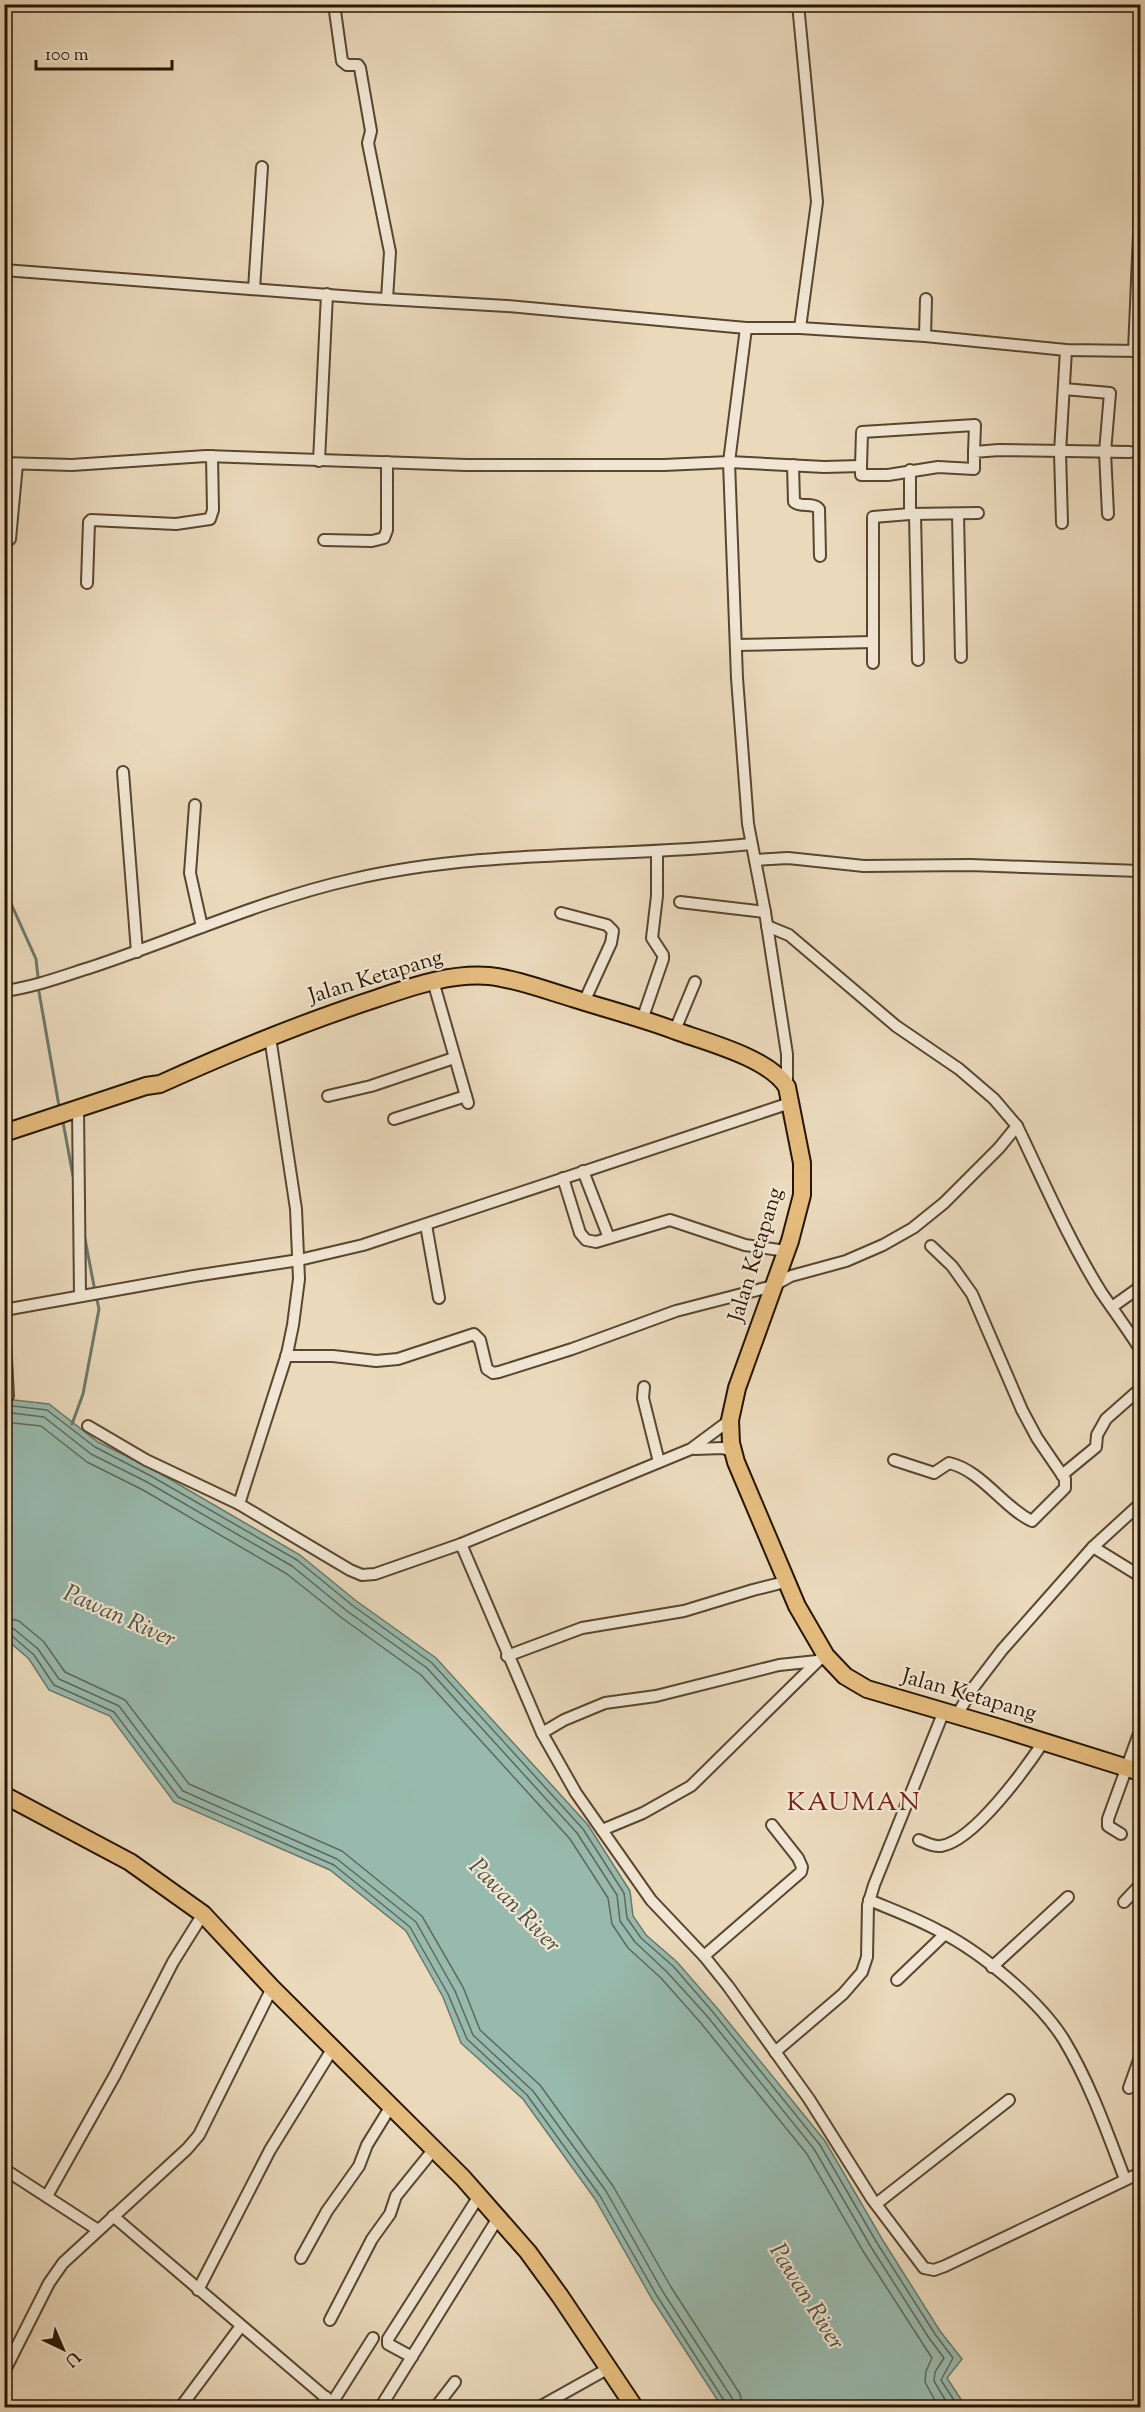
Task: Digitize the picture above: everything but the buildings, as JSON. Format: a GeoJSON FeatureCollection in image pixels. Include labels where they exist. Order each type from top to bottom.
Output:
{"type":"FeatureCollection","features":[{"type":"Feature","properties":{"kind":"main road","name":"Jalan Ketapang"},"geometry":{"type":"LineString","coordinates":[[4,1133],[153,1085],[330,1013],[433,981],[467,976],[489,976],[522,982],[675,1030],[747,1058],[778,1075],[789,1095],[803,1179],[799,1210],[737,1388],[730,1420],[732,1451],[785,1582],[821,1659],[867,1689],[1134,1770]]}},
{"type":"Feature","properties":{"kind":"main road"},"geometry":{"type":"LineString","coordinates":[[5,1795],[130,1862],[203,1914],[272,1988],[434,2149],[528,2252],[561,2296],[634,2407]]}},
{"type":"Feature","properties":{"kind":"street"},"geometry":{"type":"LineString","coordinates":[[334,4],[342,61],[347,65],[358,65],[360,68],[371,131],[368,143],[390,252],[387,299]]}},
{"type":"Feature","properties":{"kind":"street"},"geometry":{"type":"LineString","coordinates":[[798,4],[818,202],[800,328]]}},
{"type":"Feature","properties":{"kind":"street"},"geometry":{"type":"LineString","coordinates":[[4,270],[507,306],[746,328],[800,328],[925,336],[1066,350],[1137,351],[1140,117]]}},
{"type":"Feature","properties":{"kind":"street"},"geometry":{"type":"LineString","coordinates":[[254,289],[262,167]]}},
{"type":"Feature","properties":{"kind":"street"},"geometry":{"type":"LineString","coordinates":[[319,461],[327,294]]}},
{"type":"Feature","properties":{"kind":"street"},"geometry":{"type":"LineString","coordinates":[[925,336],[926,299]]}},
{"type":"Feature","properties":{"kind":"street"},"geometry":{"type":"LineString","coordinates":[[4,1310],[150,1283],[299,1260],[363,1245],[583,1172],[789,1095],[788,1054],[765,912],[751,844],[737,672],[729,462],[746,328]]}},
{"type":"Feature","properties":{"kind":"street"},"geometry":{"type":"LineString","coordinates":[[1062,523],[1060,452],[1066,350]]}},
{"type":"Feature","properties":{"kind":"street"},"geometry":{"type":"LineString","coordinates":[[1064,389],[1110,393],[1105,452],[1108,514]]}},
{"type":"Feature","properties":{"kind":"street"},"geometry":{"type":"LineString","coordinates":[[975,425],[974,469],[938,467],[888,475],[861,475],[861,466],[862,432],[975,425]]}},
{"type":"Feature","properties":{"kind":"street"},"geometry":{"type":"LineString","coordinates":[[974,452],[999,450],[1130,452]]}},
{"type":"Feature","properties":{"kind":"street"},"geometry":{"type":"LineString","coordinates":[[87,583],[89,522],[91,520],[176,524],[210,519],[213,510],[212,456]]}},
{"type":"Feature","properties":{"kind":"street"},"geometry":{"type":"LineString","coordinates":[[4,463],[72,465],[212,456],[319,461],[536,465],[664,465],[729,462],[861,466]]}},
{"type":"Feature","properties":{"kind":"street"},"geometry":{"type":"LineString","coordinates":[[324,540],[372,541],[384,537],[387,530],[387,462]]}},
{"type":"Feature","properties":{"kind":"street"},"geometry":{"type":"LineString","coordinates":[[10,539],[17,464]]}},
{"type":"Feature","properties":{"kind":"street"},"geometry":{"type":"LineString","coordinates":[[793,465],[794,502],[816,506],[819,509],[820,556]]}},
{"type":"Feature","properties":{"kind":"street"},"geometry":{"type":"LineString","coordinates":[[910,470],[918,660]]}},
{"type":"Feature","properties":{"kind":"street"},"geometry":{"type":"LineString","coordinates":[[873,663],[873,517],[978,513]]}},
{"type":"Feature","properties":{"kind":"street"},"geometry":{"type":"LineString","coordinates":[[958,514],[961,657]]}},
{"type":"Feature","properties":{"kind":"street"},"geometry":{"type":"LineString","coordinates":[[736,645],[873,642]]}},
{"type":"Feature","properties":{"kind":"street"},"geometry":{"type":"LineString","coordinates":[[123,772],[137,952]]}},
{"type":"Feature","properties":{"kind":"street"},"geometry":{"type":"LineString","coordinates":[[195,805],[190,873],[202,927]]}},
{"type":"Feature","properties":{"kind":"street"},"geometry":{"type":"LineString","coordinates":[[4,991],[27,988],[137,952],[314,889],[400,870],[469,861],[751,844]]}},
{"type":"Feature","properties":{"kind":"street"},"geometry":{"type":"LineString","coordinates":[[642,1020],[663,959],[663,955],[652,938],[657,896],[657,850]]}},
{"type":"Feature","properties":{"kind":"street"},"geometry":{"type":"LineString","coordinates":[[755,860],[788,858],[864,866],[980,865],[1140,871]]}},
{"type":"Feature","properties":{"kind":"street"},"geometry":{"type":"LineString","coordinates":[[680,902],[765,912]]}},
{"type":"Feature","properties":{"kind":"street"},"geometry":{"type":"LineString","coordinates":[[561,913],[607,925],[613,931],[611,943],[584,1002]]}},
{"type":"Feature","properties":{"kind":"street"},"geometry":{"type":"LineString","coordinates":[[767,926],[789,935],[896,1026],[965,1074],[994,1099],[1017,1126],[1059,1216],[1112,1307],[1140,1349]]}},
{"type":"Feature","properties":{"kind":"street"},"geometry":{"type":"LineString","coordinates":[[394,1119],[467,1100],[433,981]]}},
{"type":"Feature","properties":{"kind":"street"},"geometry":{"type":"LineString","coordinates":[[675,1030],[695,982]]}},
{"type":"Feature","properties":{"kind":"street"},"geometry":{"type":"LineString","coordinates":[[239,1504],[286,1356],[297,1301],[299,1260],[296,1209],[270,1037]]}},
{"type":"Feature","properties":{"kind":"street"},"geometry":{"type":"LineString","coordinates":[[328,1096],[371,1086],[454,1058]]}},
{"type":"Feature","properties":{"kind":"street"},"geometry":{"type":"LineString","coordinates":[[78,1108],[80,1296]]}},
{"type":"Feature","properties":{"kind":"street"},"geometry":{"type":"LineString","coordinates":[[286,1356],[333,1356],[360,1360],[398,1359],[474,1334],[480,1340],[486,1369],[493,1373],[572,1349],[676,1311],[773,1286],[791,1276],[846,1261],[914,1228],[967,1180],[1017,1126]]}},
{"type":"Feature","properties":{"kind":"street"},"geometry":{"type":"LineString","coordinates":[[583,1172],[609,1238]]}},
{"type":"Feature","properties":{"kind":"street"},"geometry":{"type":"LineString","coordinates":[[563,1178],[582,1237],[590,1242],[670,1220],[745,1245],[786,1251]]}},
{"type":"Feature","properties":{"kind":"street"},"geometry":{"type":"LineString","coordinates":[[426,1225],[439,1298]]}},
{"type":"Feature","properties":{"kind":"street"},"geometry":{"type":"LineString","coordinates":[[894,1460],[934,1473],[949,1463],[956,1466],[994,1491],[1032,1521],[1063,1491],[1065,1479],[1037,1438],[1022,1410],[972,1294],[952,1266],[931,1246]]}},
{"type":"Feature","properties":{"kind":"street"},"geometry":{"type":"LineString","coordinates":[[1112,1307],[1140,1287]]}},
{"type":"Feature","properties":{"kind":"street"},"geometry":{"type":"LineString","coordinates":[[4,1322],[8,1396]]}},
{"type":"Feature","properties":{"kind":"street"},"geometry":{"type":"LineString","coordinates":[[644,1387],[643,1398],[659,1462]]}},
{"type":"Feature","properties":{"kind":"street"},"geometry":{"type":"LineString","coordinates":[[1062,1475],[1096,1447],[1097,1435],[1106,1419],[1140,1389]]}},
{"type":"Feature","properties":{"kind":"street"},"geometry":{"type":"LineString","coordinates":[[88,1426],[239,1504],[362,1575],[375,1574],[461,1544],[692,1449],[730,1420]]}},
{"type":"Feature","properties":{"kind":"street"},"geometry":{"type":"LineString","coordinates":[[692,1449],[723,1448],[732,1451]]}},
{"type":"Feature","properties":{"kind":"street"},"geometry":{"type":"LineString","coordinates":[[775,2052],[843,1994],[862,1972],[867,1957],[869,1899],[886,1851],[950,1713],[1093,1547],[1140,1504]]}},
{"type":"Feature","properties":{"kind":"street"},"geometry":{"type":"LineString","coordinates":[[461,1544],[489,1615],[542,1733],[576,1793],[651,1900],[704,1956],[775,2052],[811,2102],[876,2204],[924,2268],[934,2270],[1140,2173]]}},
{"type":"Feature","properties":{"kind":"street"},"geometry":{"type":"LineString","coordinates":[[1093,1547],[1140,1576]]}},
{"type":"Feature","properties":{"kind":"street"},"geometry":{"type":"LineString","coordinates":[[507,1656],[582,1628],[684,1611],[785,1582]]}},
{"type":"Feature","properties":{"kind":"street"},"geometry":{"type":"LineString","coordinates":[[542,1733],[572,1716],[605,1703],[656,1696],[779,1665],[821,1659]]}},
{"type":"Feature","properties":{"kind":"street"},"geometry":{"type":"LineString","coordinates":[[602,1830],[643,1813],[691,1786],[821,1659]]}},
{"type":"Feature","properties":{"kind":"street"},"geometry":{"type":"LineString","coordinates":[[1121,1834],[1108,1826],[1108,1819],[1134,1770],[1140,1731]]}},
{"type":"Feature","properties":{"kind":"street"},"geometry":{"type":"LineString","coordinates":[[919,1840],[941,1846],[961,1837],[1019,1778],[1044,1741]]}},
{"type":"Feature","properties":{"kind":"street"},"geometry":{"type":"LineString","coordinates":[[704,1956],[801,1872],[802,1867],[798,1858],[772,1825]]}},
{"type":"Feature","properties":{"kind":"street"},"geometry":{"type":"LineString","coordinates":[[1124,1902],[1140,1885]]}},
{"type":"Feature","properties":{"kind":"street"},"geometry":{"type":"LineString","coordinates":[[992,1967],[1068,1897]]}},
{"type":"Feature","properties":{"kind":"street"},"geometry":{"type":"LineString","coordinates":[[869,1899],[962,1944],[1029,1999],[1053,2024],[1064,2041],[1097,2108],[1125,2179]]}},
{"type":"Feature","properties":{"kind":"street"},"geometry":{"type":"LineString","coordinates":[[47,2196],[115,2076],[172,1962],[203,1914]]}},
{"type":"Feature","properties":{"kind":"street"},"geometry":{"type":"LineString","coordinates":[[897,1980],[945,1934]]}},
{"type":"Feature","properties":{"kind":"street"},"geometry":{"type":"LineString","coordinates":[[4,2372],[54,2274],[68,2257],[199,2135],[272,1988]]}},
{"type":"Feature","properties":{"kind":"street"},"geometry":{"type":"LineString","coordinates":[[198,2290],[270,2150],[333,2048]]}},
{"type":"Feature","properties":{"kind":"street"},"geometry":{"type":"LineString","coordinates":[[1129,2088],[1140,2057]]}},
{"type":"Feature","properties":{"kind":"street"},"geometry":{"type":"LineString","coordinates":[[876,2204],[1009,2100]]}},
{"type":"Feature","properties":{"kind":"street"},"geometry":{"type":"LineString","coordinates":[[301,2258],[327,2211],[359,2166],[367,2145],[391,2106]]}},
{"type":"Feature","properties":{"kind":"street"},"geometry":{"type":"LineString","coordinates":[[330,2320],[372,2239],[390,2214],[396,2196],[434,2149]]}},
{"type":"Feature","properties":{"kind":"street"},"geometry":{"type":"LineString","coordinates":[[4,2169],[98,2230]]}},
{"type":"Feature","properties":{"kind":"street"},"geometry":{"type":"LineString","coordinates":[[412,2357],[388,2344],[388,2339],[479,2196]]}},
{"type":"Feature","properties":{"kind":"street"},"geometry":{"type":"LineString","coordinates":[[113,2216],[332,2402]]}},
{"type":"Feature","properties":{"kind":"street"},"geometry":{"type":"LineString","coordinates":[[380,2408],[498,2218]]}},
{"type":"Feature","properties":{"kind":"street"},"geometry":{"type":"LineString","coordinates":[[180,2408],[241,2326]]}},
{"type":"Feature","properties":{"kind":"street"},"geometry":{"type":"LineString","coordinates":[[320,2408],[332,2402],[373,2338]]}},
{"type":"Feature","properties":{"kind":"street"},"geometry":{"type":"LineString","coordinates":[[541,2406],[609,2368]]}},
{"type":"Feature","properties":{"kind":"street"},"geometry":{"type":"LineString","coordinates":[[435,2408],[455,2382]]}},
{"type":"Feature","properties":{"kind":"water","name":"Pawan River"},"geometry":{"type":"Polygon","coordinates":[[[5,1399],[49,1404],[98,1442],[154,1470],[300,1555],[355,1600],[436,1658],[588,1825],[630,1891],[633,1916],[646,1935],[677,1962],[717,2008],[825,2141],[882,2239],[940,2331],[962,2359],[947,2378],[966,2407],[722,2407],[652,2299],[595,2199],[523,2099],[461,2043],[443,1997],[406,1931],[330,1870],[174,1802],[110,1716],[49,1690],[29,1659],[5,1638],[5,1399]]]}},
{"type":"Feature","properties":{"kind":"waterway"},"geometry":{"type":"LineString","coordinates":[[4,888],[36,959],[38,977]]}},
{"type":"Feature","properties":{"kind":"waterway"},"geometry":{"type":"LineString","coordinates":[[39,992],[59,1106]]}},
{"type":"Feature","properties":{"kind":"waterway"},"geometry":{"type":"LineString","coordinates":[[63,1122],[73,1176]]}},
{"type":"Feature","properties":{"kind":"waterway"},"geometry":{"type":"LineString","coordinates":[[85,1239],[94,1286]]}},
{"type":"Feature","properties":{"kind":"waterway"},"geometry":{"type":"LineString","coordinates":[[72,1424],[83,1394],[99,1309],[97,1300]]}},
{"type":"Feature","properties":{"kind":"district","name":"KAUMAN"},"geometry":{"type":"Point","coordinates":[854,1803]}}]}
